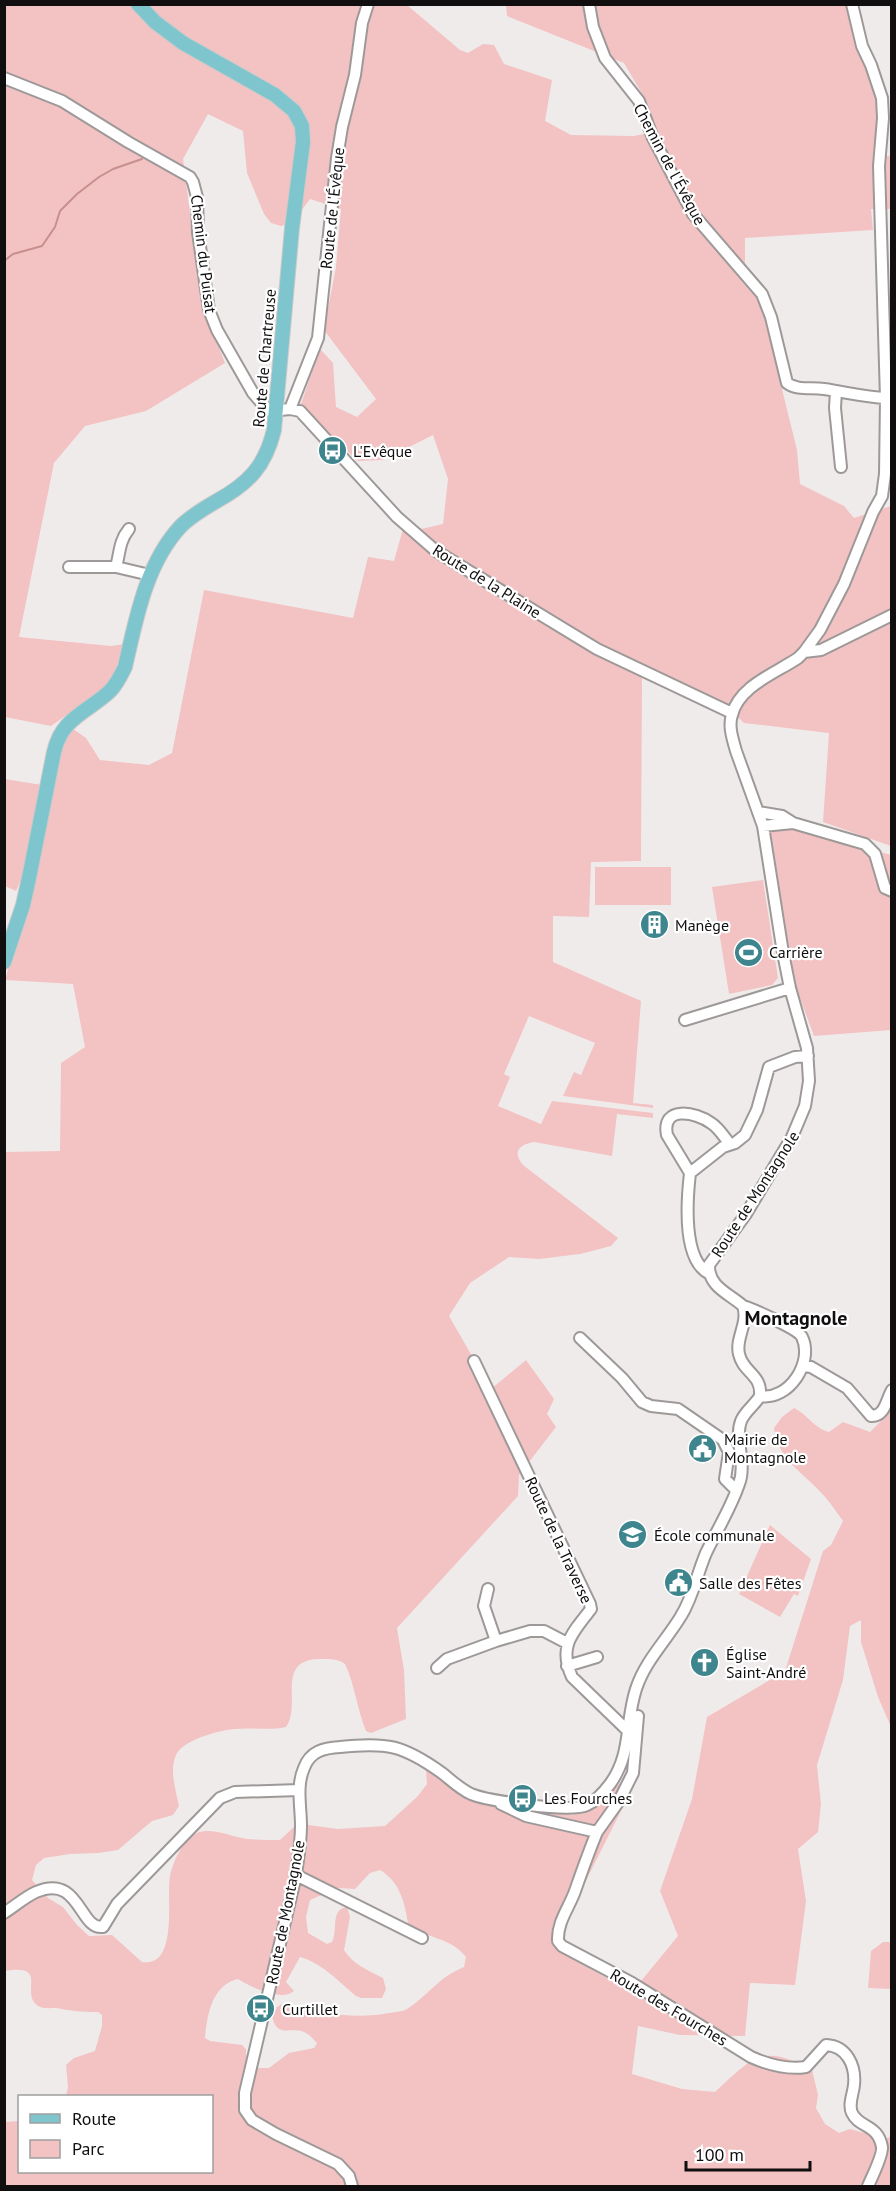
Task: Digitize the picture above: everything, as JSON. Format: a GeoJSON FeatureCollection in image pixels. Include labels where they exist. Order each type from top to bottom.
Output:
{"type":"FeatureCollection","features":[{"type":"Feature","properties":{"kind":"main road","name":"Route de Chartreuse"},"geometry":{"type":"LineString","coordinates":[[4,962],[23,905],[56,742],[70,721],[110,691],[120,677],[125,667],[150,575],[180,527],[189,519],[240,488],[262,465],[284,409],[292,228],[303,142],[302,126],[294,111],[275,95],[183,43],[138,4]]}},
{"type":"Feature","properties":{"kind":"street","name":"Route de l'Évêque"},"geometry":{"type":"LineString","coordinates":[[284,409],[318,338],[337,158],[355,75],[362,23],[368,4]]}},
{"type":"Feature","properties":{"kind":"street","name":"Chemin de l'Évêque"},"geometry":{"type":"LineString","coordinates":[[589,4],[593,27],[604,58],[639,101],[653,138],[693,214],[762,294],[771,317],[787,383],[793,387],[836,391]]}},
{"type":"Feature","properties":{"kind":"street"},"geometry":{"type":"LineString","coordinates":[[732,714],[751,687],[804,652],[820,630],[844,584],[873,513],[886,495],[886,398],[879,166],[883,118],[882,98],[872,65],[862,46],[852,4]]}},
{"type":"Feature","properties":{"kind":"street","name":"Chemin du Puisat"},"geometry":{"type":"LineString","coordinates":[[4,78],[62,101],[190,177],[197,197],[198,232],[207,301],[212,320],[253,393],[270,411],[284,409]]}},
{"type":"Feature","properties":{"kind":"street"},"geometry":{"type":"LineString","coordinates":[[841,467],[835,408],[836,391],[886,398]]}},
{"type":"Feature","properties":{"kind":"street","name":"Route de la Plaine"},"geometry":{"type":"LineString","coordinates":[[284,409],[300,411],[398,517],[436,551],[597,649],[732,714]]}},
{"type":"Feature","properties":{"kind":"street"},"geometry":{"type":"LineString","coordinates":[[116,567],[120,554],[120,543],[129,529]]}},
{"type":"Feature","properties":{"kind":"street"},"geometry":{"type":"LineString","coordinates":[[69,567],[116,567],[150,575]]}},
{"type":"Feature","properties":{"kind":"street"},"geometry":{"type":"LineString","coordinates":[[804,652],[821,650],[891,615]]}},
{"type":"Feature","properties":{"kind":"street","name":"Route de Montagnole"},"geometry":{"type":"LineString","coordinates":[[732,714],[732,739],[763,826],[790,987],[808,1056],[809,1081],[800,1122],[783,1155],[746,1214],[711,1262],[710,1274],[720,1289],[743,1306],[753,1308],[800,1334],[803,1343],[803,1366]]}},
{"type":"Feature","properties":{"kind":"street"},"geometry":{"type":"LineString","coordinates":[[759,812],[782,816],[793,823],[865,844],[875,854],[885,888],[891,891]]}},
{"type":"Feature","properties":{"kind":"street"},"geometry":{"type":"LineString","coordinates":[[763,826],[793,823]]}},
{"type":"Feature","properties":{"kind":"street"},"geometry":{"type":"LineString","coordinates":[[686,1020],[790,987]]}},
{"type":"Feature","properties":{"kind":"street"},"geometry":{"type":"LineString","coordinates":[[690,1173],[730,1144],[741,1140],[745,1135],[757,1110],[769,1067],[795,1057],[808,1056]]}},
{"type":"Feature","properties":{"kind":"street"},"geometry":{"type":"LineString","coordinates":[[710,1274],[697,1265],[689,1239],[690,1173],[667,1135],[666,1128],[670,1118],[677,1114],[699,1116],[714,1125],[730,1144]]}},
{"type":"Feature","properties":{"kind":"street"},"geometry":{"type":"LineString","coordinates":[[743,1306],[745,1320],[738,1352],[743,1364],[760,1383],[760,1396],[771,1396],[789,1387],[803,1366],[811,1367],[847,1388],[871,1416],[882,1412],[891,1390]]}},
{"type":"Feature","properties":{"kind":"street"},"geometry":{"type":"LineString","coordinates":[[580,1338],[622,1378],[642,1402],[651,1407],[665,1406],[678,1409],[723,1440],[729,1452],[725,1479],[736,1490]]}},
{"type":"Feature","properties":{"kind":"street","name":"Route de la Traverse"},"geometry":{"type":"LineString","coordinates":[[474,1361],[590,1604],[591,1609],[567,1643]]}},
{"type":"Feature","properties":{"kind":"street","name":"Route de Montagnole"},"geometry":{"type":"LineString","coordinates":[[352,2187],[349,2176],[338,2164],[260,2126],[247,2115],[245,2110],[245,2093],[296,1875],[301,1840],[299,1790],[304,1766],[318,1751],[328,1748],[377,1744],[410,1753],[424,1760],[472,1794],[491,1800],[568,1809],[587,1805],[603,1793],[616,1776],[626,1753],[635,1692],[646,1665],[685,1608],[706,1553],[730,1507],[742,1468],[740,1423],[760,1396]]}},
{"type":"Feature","properties":{"kind":"street"},"geometry":{"type":"LineString","coordinates":[[488,1589],[484,1606],[496,1641]]}},
{"type":"Feature","properties":{"kind":"street"},"geometry":{"type":"LineString","coordinates":[[437,1668],[447,1659],[496,1641],[536,1630],[544,1631],[567,1643],[565,1655],[572,1677],[630,1732]]}},
{"type":"Feature","properties":{"kind":"street"},"geometry":{"type":"LineString","coordinates":[[567,1666],[597,1657]]}},
{"type":"Feature","properties":{"kind":"street"},"geometry":{"type":"LineString","coordinates":[[491,1800],[526,1816],[597,1832],[619,1801],[633,1773],[638,1714],[635,1692]]}},
{"type":"Feature","properties":{"kind":"street"},"geometry":{"type":"LineString","coordinates":[[4,1913],[37,1892],[47,1889],[64,1890],[75,1899],[95,1927],[103,1927],[117,1904],[220,1798],[235,1792],[299,1790]]}},
{"type":"Feature","properties":{"kind":"street","name":"Route des Fourches"},"geometry":{"type":"LineString","coordinates":[[597,1832],[560,1924],[558,1941],[562,1946],[632,1983],[764,2063],[796,2069],[806,2067],[811,2063],[826,2045],[834,2046],[844,2052],[850,2059],[854,2074],[851,2112],[855,2118],[875,2131],[881,2146],[882,2153],[868,2187]]}},
{"type":"Feature","properties":{"kind":"street"},"geometry":{"type":"LineString","coordinates":[[296,1875],[422,1938]]}},
{"type":"Feature","properties":{"kind":"green space"},"geometry":{"type":"Polygon","coordinates":[[[4,5],[407,5],[460,50],[468,53],[483,44],[494,45],[504,64],[552,80],[545,121],[571,135],[634,136],[644,134],[654,124],[648,104],[624,63],[507,16],[506,5],[847,5],[853,34],[878,104],[876,157],[891,156],[891,209],[871,209],[873,230],[745,238],[745,266],[764,316],[797,450],[800,484],[844,506],[854,518],[891,506],[891,846],[823,822],[829,733],[744,723],[724,704],[600,646],[480,573],[417,530],[443,524],[448,479],[433,435],[383,460],[358,461],[300,407],[320,349],[333,363],[336,407],[357,417],[376,399],[324,330],[336,267],[341,209],[310,199],[292,223],[281,226],[271,223],[264,214],[247,173],[243,131],[208,114],[183,159],[202,305],[225,363],[146,411],[85,426],[54,463],[19,637],[111,646],[125,644],[110,684],[51,726],[5,717],[4,5]]]}},
{"type":"Feature","properties":{"kind":"green space"},"geometry":{"type":"Polygon","coordinates":[[[403,529],[434,554],[642,676],[641,861],[591,862],[589,917],[553,916],[553,962],[641,1001],[633,1103],[653,1105],[653,1108],[563,1096],[574,1072],[581,1075],[595,1043],[529,1016],[504,1074],[510,1077],[498,1106],[541,1124],[552,1101],[653,1113],[653,1118],[617,1114],[612,1156],[534,1142],[521,1147],[518,1156],[523,1165],[618,1238],[611,1246],[580,1254],[539,1259],[509,1257],[470,1283],[449,1316],[491,1389],[526,1360],[554,1399],[547,1414],[556,1427],[519,1475],[518,1496],[397,1628],[404,1670],[406,1719],[371,1733],[366,1731],[345,1664],[329,1659],[305,1662],[297,1667],[293,1676],[292,1707],[286,1727],[228,1730],[194,1740],[180,1750],[174,1761],[174,1780],[179,1806],[173,1815],[152,1821],[118,1850],[44,1858],[36,1865],[32,1880],[48,1898],[63,1907],[89,1936],[112,1935],[142,1962],[154,1961],[161,1954],[166,1943],[170,1876],[174,1864],[187,1840],[197,1833],[209,1831],[247,1839],[280,1840],[295,1826],[301,1824],[338,1829],[385,1826],[417,1797],[427,1784],[426,1770],[473,1802],[573,1815],[605,1797],[631,1773],[624,1805],[553,1946],[632,1992],[678,1936],[660,1891],[692,1799],[707,1717],[785,1671],[823,1551],[831,1545],[843,1521],[826,1498],[787,1458],[776,1439],[774,1428],[782,1417],[794,1408],[819,1428],[829,1432],[843,1422],[870,1432],[882,1420],[891,1404],[891,1727],[878,1697],[861,1642],[861,1620],[850,1626],[843,1680],[817,1765],[821,1804],[818,1832],[798,1849],[806,1901],[795,1985],[750,1983],[745,2036],[680,2035],[638,2026],[632,2074],[682,2089],[715,2092],[739,2070],[759,2058],[781,2057],[795,2062],[812,2070],[818,2095],[816,2108],[825,2124],[839,2133],[850,2129],[886,2139],[891,2136],[891,2186],[5,2186],[5,2122],[18,2121],[18,2173],[213,2173],[213,2095],[66,2095],[68,2087],[66,2065],[74,2058],[95,2051],[102,2026],[102,2015],[98,2012],[40,2007],[31,1994],[30,1975],[26,1971],[5,1971],[5,1152],[60,1151],[61,1063],[85,1047],[73,984],[5,980],[36,866],[61,750],[64,741],[73,729],[86,738],[100,760],[149,765],[172,753],[204,590],[353,618],[368,557],[394,561],[403,529]],[[380,1870],[370,1873],[355,1889],[338,1888],[310,1900],[306,1917],[308,1933],[327,1944],[332,1942],[334,1937],[338,1912],[347,1907],[350,1917],[344,1950],[356,1963],[383,1978],[386,1989],[382,1998],[356,1996],[323,1968],[300,1957],[286,1982],[294,1991],[289,1994],[266,1992],[238,1979],[229,1982],[212,2002],[205,2038],[210,2041],[242,2045],[246,2049],[246,2055],[258,2068],[269,2068],[289,2053],[314,2048],[317,2043],[306,2033],[277,2028],[272,2016],[277,2007],[282,2004],[322,2012],[362,2016],[401,2011],[415,2004],[447,1976],[464,1967],[466,1957],[460,1950],[408,1924],[400,1894],[392,1881],[380,1870]]]}},
{"type":"Feature","properties":{"kind":"green space"},"geometry":{"type":"Polygon","coordinates":[[[5,779],[42,785],[23,875],[16,891],[5,886],[5,779]]]}},
{"type":"Feature","properties":{"kind":"green space"},"geometry":{"type":"Polygon","coordinates":[[[794,828],[891,855],[891,1030],[814,1036],[800,998],[795,998],[766,838],[770,830],[794,828]]]}},
{"type":"Feature","properties":{"kind":"green space"},"geometry":{"type":"Polygon","coordinates":[[[595,867],[671,867],[671,905],[595,905],[595,867]]]}},
{"type":"Feature","properties":{"kind":"green space","name":"Carrière"},"geometry":{"type":"Polygon","coordinates":[[[763,880],[778,978],[772,985],[729,994],[712,887],[763,880]]]}},
{"type":"Feature","properties":{"kind":"green space"},"geometry":{"type":"Polygon","coordinates":[[[770,1525],[811,1559],[798,1596],[794,1594],[780,1617],[739,1594],[770,1525]]]}},
{"type":"Feature","properties":{"kind":"green space"},"geometry":{"type":"Polygon","coordinates":[[[883,1942],[891,1942],[891,1989],[868,1988],[871,1951],[883,1942]]]}},
{"type":"Feature","properties":{"kind":"waterway"},"geometry":{"type":"LineString","coordinates":[[4,261],[13,254],[42,246],[55,227],[60,211],[99,177],[113,169],[142,159]]}},
{"type":"Feature","properties":{"kind":"place","name":"L'Evêque"},"geometry":{"type":"Point","coordinates":[332,451]}},
{"type":"Feature","properties":{"kind":"place","name":"Manège"},"geometry":{"type":"Point","coordinates":[654,925]}},
{"type":"Feature","properties":{"kind":"place","name":"Carrière"},"geometry":{"type":"Point","coordinates":[748,952]}},
{"type":"Feature","properties":{"kind":"place","name":"Mairie de Montagnole"},"geometry":{"type":"Point","coordinates":[703,1448]}},
{"type":"Feature","properties":{"kind":"place","name":"École communale"},"geometry":{"type":"Point","coordinates":[633,1535]}},
{"type":"Feature","properties":{"kind":"place","name":"Salle des Fêtes"},"geometry":{"type":"Point","coordinates":[678,1583]}},
{"type":"Feature","properties":{"kind":"place","name":"Église Saint-André"},"geometry":{"type":"Point","coordinates":[705,1663]}},
{"type":"Feature","properties":{"kind":"place","name":"Les Fourches"},"geometry":{"type":"Point","coordinates":[523,1798]}},
{"type":"Feature","properties":{"kind":"place","name":"Curtillet"},"geometry":{"type":"Point","coordinates":[261,2009]}},
{"type":"Feature","properties":{"kind":"district","name":"Montagnole"},"geometry":{"type":"Point","coordinates":[796,1318]}}]}
